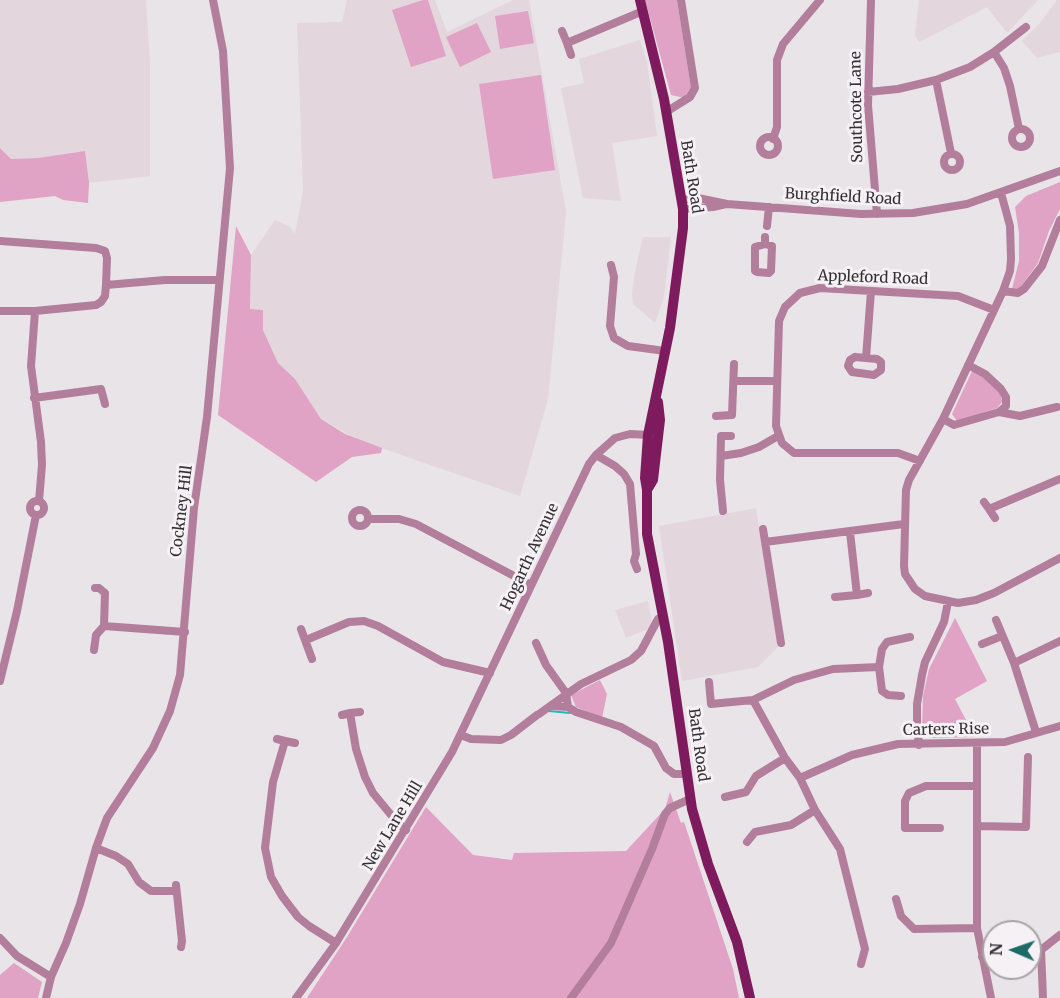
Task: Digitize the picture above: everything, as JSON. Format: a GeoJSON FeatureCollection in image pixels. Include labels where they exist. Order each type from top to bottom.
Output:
{"type":"FeatureCollection","features":[{"type":"Feature","properties":{"kind":"main road","name":"Bath Road"},"geometry":{"type":"LineString","coordinates":[[642,5],[671,110],[682,205],[681,255],[657,396],[660,410],[653,435],[653,480],[647,490],[648,543],[674,679],[690,800],[702,845],[737,942],[750,998]]}},
{"type":"Feature","properties":{"kind":"street","name":"Cockney Hill"},"geometry":{"type":"LineString","coordinates":[[46,998],[51,977],[81,904],[96,848],[107,818],[153,748],[170,711],[180,675],[193,523],[207,417],[230,168],[223,51],[213,0]]}},
{"type":"Feature","properties":{"kind":"street"},"geometry":{"type":"LineString","coordinates":[[671,110],[690,97],[695,88],[681,0]]}},
{"type":"Feature","properties":{"kind":"street"},"geometry":{"type":"LineString","coordinates":[[773,139],[777,127],[777,60],[783,44],[820,0]]}},
{"type":"Feature","properties":{"kind":"street","name":"Southcote Lane"},"geometry":{"type":"LineString","coordinates":[[871,0],[868,92],[877,214]]}},
{"type":"Feature","properties":{"kind":"street"},"geometry":{"type":"LineString","coordinates":[[567,43],[642,5]]}},
{"type":"Feature","properties":{"kind":"street"},"geometry":{"type":"LineString","coordinates":[[868,92],[897,89],[936,80],[970,67],[1026,27]]}},
{"type":"Feature","properties":{"kind":"street"},"geometry":{"type":"LineString","coordinates":[[562,32],[571,55]]}},
{"type":"Feature","properties":{"kind":"street"},"geometry":{"type":"LineString","coordinates":[[994,52],[1004,68],[1010,86],[1019,129]]}},
{"type":"Feature","properties":{"kind":"street"},"geometry":{"type":"LineString","coordinates":[[936,80],[951,153]]}},
{"type":"Feature","properties":{"kind":"street","name":"Burghfield Road"},"geometry":{"type":"LineString","coordinates":[[682,205],[698,198],[727,204],[908,214],[949,209],[1060,171]]}},
{"type":"Feature","properties":{"kind":"street"},"geometry":{"type":"LineString","coordinates":[[1001,193],[1010,226],[1010,271],[1003,291],[943,419],[906,490],[904,566],[909,582],[925,596],[958,603],[976,600],[994,593],[1060,558]]}},
{"type":"Feature","properties":{"kind":"street"},"geometry":{"type":"LineString","coordinates":[[767,226],[769,207]]}},
{"type":"Feature","properties":{"kind":"street"},"geometry":{"type":"LineString","coordinates":[[1003,291],[1018,294],[1024,289],[1042,266],[1060,220]]}},
{"type":"Feature","properties":{"kind":"street"},"geometry":{"type":"LineString","coordinates":[[0,241],[96,248],[105,251],[107,258],[105,296],[96,305],[35,311],[0,311]]}},
{"type":"Feature","properties":{"kind":"street"},"geometry":{"type":"LineString","coordinates":[[611,265],[614,277],[610,326],[614,338],[628,346],[665,351]]}},
{"type":"Feature","properties":{"kind":"street"},"geometry":{"type":"LineString","coordinates":[[106,285],[165,280],[219,280]]}},
{"type":"Feature","properties":{"kind":"street","name":"Appleford Road"},"geometry":{"type":"LineString","coordinates":[[777,436],[779,321],[785,307],[793,298],[810,289],[820,288],[958,296],[994,310]]}},
{"type":"Feature","properties":{"kind":"street"},"geometry":{"type":"LineString","coordinates":[[866,358],[870,291]]}},
{"type":"Feature","properties":{"kind":"street"},"geometry":{"type":"LineString","coordinates":[[0,681],[36,515],[32,513],[30,507],[32,503],[39,501],[41,453],[31,366],[35,311]]}},
{"type":"Feature","properties":{"kind":"street"},"geometry":{"type":"LineString","coordinates":[[716,416],[732,415],[734,364]]}},
{"type":"Feature","properties":{"kind":"street"},"geometry":{"type":"LineString","coordinates":[[943,419],[954,425],[999,412],[1006,406],[1006,397],[1001,388],[985,374],[968,365]]}},
{"type":"Feature","properties":{"kind":"street"},"geometry":{"type":"LineString","coordinates":[[734,381],[777,381]]}},
{"type":"Feature","properties":{"kind":"street"},"geometry":{"type":"LineString","coordinates":[[34,398],[101,389],[105,404]]}},
{"type":"Feature","properties":{"kind":"street"},"geometry":{"type":"LineString","coordinates":[[999,412],[1020,416],[1057,407]]}},
{"type":"Feature","properties":{"kind":"street","name":"Hogarth Avenue"},"geometry":{"type":"LineString","coordinates":[[461,735],[582,478],[596,455],[623,435],[653,435]]}},
{"type":"Feature","properties":{"kind":"street"},"geometry":{"type":"LineString","coordinates":[[723,511],[721,436],[730,436]]}},
{"type":"Feature","properties":{"kind":"street"},"geometry":{"type":"LineString","coordinates":[[721,456],[759,447],[777,436],[787,449],[794,453],[898,453],[920,461]]}},
{"type":"Feature","properties":{"kind":"street"},"geometry":{"type":"LineString","coordinates":[[596,455],[615,466],[630,484],[636,554],[633,561],[637,568]]}},
{"type":"Feature","properties":{"kind":"street"},"geometry":{"type":"LineString","coordinates":[[989,509],[1060,479]]}},
{"type":"Feature","properties":{"kind":"street"},"geometry":{"type":"LineString","coordinates":[[984,502],[995,518]]}},
{"type":"Feature","properties":{"kind":"street"},"geometry":{"type":"LineString","coordinates":[[368,519],[399,519],[416,524],[531,585]]}},
{"type":"Feature","properties":{"kind":"street"},"geometry":{"type":"LineString","coordinates":[[765,542],[904,524]]}},
{"type":"Feature","properties":{"kind":"street"},"geometry":{"type":"LineString","coordinates":[[763,529],[781,643]]}},
{"type":"Feature","properties":{"kind":"street"},"geometry":{"type":"LineString","coordinates":[[850,532],[857,595]]}},
{"type":"Feature","properties":{"kind":"street"},"geometry":{"type":"LineString","coordinates":[[94,650],[96,636],[104,626],[105,593],[95,588]]}},
{"type":"Feature","properties":{"kind":"street"},"geometry":{"type":"LineString","coordinates":[[835,597],[868,593]]}},
{"type":"Feature","properties":{"kind":"street"},"geometry":{"type":"LineString","coordinates":[[920,745],[917,704],[922,675],[925,662],[944,622],[948,602]]}},
{"type":"Feature","properties":{"kind":"street"},"geometry":{"type":"LineString","coordinates":[[461,735],[471,739],[501,740],[511,735],[567,693],[631,660],[641,651],[658,619],[663,616]]}},
{"type":"Feature","properties":{"kind":"street"},"geometry":{"type":"LineString","coordinates":[[996,620],[1014,663],[1036,732]]}},
{"type":"Feature","properties":{"kind":"street"},"geometry":{"type":"LineString","coordinates":[[306,640],[349,622],[364,621],[378,626],[443,662],[490,673]]}},
{"type":"Feature","properties":{"kind":"street"},"geometry":{"type":"LineString","coordinates":[[104,626],[185,632]]}},
{"type":"Feature","properties":{"kind":"street"},"geometry":{"type":"LineString","coordinates":[[301,628],[312,659]]}},
{"type":"Feature","properties":{"kind":"street"},"geometry":{"type":"LineString","coordinates":[[982,644],[1002,636]]}},
{"type":"Feature","properties":{"kind":"street"},"geometry":{"type":"LineString","coordinates":[[901,696],[888,695],[882,691],[879,668],[882,649],[888,642],[910,637]]}},
{"type":"Feature","properties":{"kind":"street"},"geometry":{"type":"LineString","coordinates":[[1014,663],[1060,641]]}},
{"type":"Feature","properties":{"kind":"street"},"geometry":{"type":"LineString","coordinates":[[537,643],[546,664],[567,693],[568,707]]}},
{"type":"Feature","properties":{"kind":"street"},"geometry":{"type":"LineString","coordinates":[[709,682],[711,704],[753,700],[794,680],[833,669],[879,668]]}},
{"type":"Feature","properties":{"kind":"street"},"geometry":{"type":"LineString","coordinates":[[753,700],[785,758],[800,778],[815,810],[840,849],[866,949],[861,964]]}},
{"type":"Feature","properties":{"kind":"street"},"geometry":{"type":"LineString","coordinates":[[552,706],[568,707],[576,712],[621,727],[654,746],[666,768],[674,774],[686,774]]}},
{"type":"Feature","properties":{"kind":"street"},"geometry":{"type":"LineString","coordinates":[[360,712],[346,714],[370,788],[382,806],[406,830]]}},
{"type":"Feature","properties":{"kind":"street","name":"Carters Rise"},"geometry":{"type":"LineString","coordinates":[[800,778],[852,755],[898,744],[1005,742],[1060,726]]}},
{"type":"Feature","properties":{"kind":"street","name":"New Lane Hill"},"geometry":{"type":"LineString","coordinates":[[296,998],[336,943],[461,735]]}},
{"type":"Feature","properties":{"kind":"street"},"geometry":{"type":"LineString","coordinates":[[295,744],[281,740],[265,848],[271,877],[282,896],[298,917],[336,943]]}},
{"type":"Feature","properties":{"kind":"street"},"geometry":{"type":"LineString","coordinates":[[977,744],[977,928],[982,957]]}},
{"type":"Feature","properties":{"kind":"street"},"geometry":{"type":"LineString","coordinates":[[978,826],[1026,827],[1028,757]]}},
{"type":"Feature","properties":{"kind":"street"},"geometry":{"type":"LineString","coordinates":[[725,797],[746,792],[756,776],[785,758]]}},
{"type":"Feature","properties":{"kind":"street"},"geometry":{"type":"LineString","coordinates":[[940,828],[905,828],[905,801],[909,793],[926,786],[977,786]]}},
{"type":"Feature","properties":{"kind":"street"},"geometry":{"type":"LineString","coordinates":[[571,998],[611,943],[652,849],[664,814],[670,808],[690,800]]}},
{"type":"Feature","properties":{"kind":"street"},"geometry":{"type":"LineString","coordinates":[[747,842],[755,832],[791,825],[815,810]]}},
{"type":"Feature","properties":{"kind":"street"},"geometry":{"type":"LineString","coordinates":[[96,848],[128,864],[139,882],[151,891],[176,888],[181,947]]}},
{"type":"Feature","properties":{"kind":"street"},"geometry":{"type":"LineString","coordinates":[[896,898],[901,916],[914,929],[977,928]]}},
{"type":"Feature","properties":{"kind":"street"},"geometry":{"type":"LineString","coordinates":[[1042,949],[1060,935]]}},
{"type":"Feature","properties":{"kind":"street"},"geometry":{"type":"LineString","coordinates":[[0,938],[17,956],[51,977]]}},
{"type":"Feature","properties":{"kind":"street"},"geometry":{"type":"LineString","coordinates":[[1042,974],[1043,998]]}},
{"type":"Feature","properties":{"kind":"street"},"geometry":{"type":"LineString","coordinates":[[987,980],[991,998]]}},
{"type":"Feature","properties":{"kind":"shaded area"},"geometry":{"type":"Polygon","coordinates":[[[0,0],[146,0],[150,64],[150,176],[89,183],[85,151],[38,158],[11,159],[0,148],[0,0]]]}},
{"type":"Feature","properties":{"kind":"shaded area"},"geometry":{"type":"Polygon","coordinates":[[[347,0],[435,0],[447,32],[513,0],[529,0],[566,212],[548,399],[520,496],[358,440],[321,419],[295,379],[278,363],[263,330],[263,311],[250,309],[251,255],[275,220],[290,227],[295,234],[303,191],[297,23],[342,22],[347,0]]]}},
{"type":"Feature","properties":{"kind":"shaded area"},"geometry":{"type":"Polygon","coordinates":[[[428,0],[446,56],[411,67],[392,10],[428,0]]]}},
{"type":"Feature","properties":{"kind":"shaded area"},"geometry":{"type":"Polygon","coordinates":[[[645,0],[677,0],[691,88],[689,95],[685,98],[671,95],[645,0]]]}},
{"type":"Feature","properties":{"kind":"shaded area"},"geometry":{"type":"Polygon","coordinates":[[[919,0],[1038,0],[1007,33],[987,7],[919,42],[915,35],[919,0]]]}},
{"type":"Feature","properties":{"kind":"shaded area"},"geometry":{"type":"Polygon","coordinates":[[[1057,0],[1060,0],[1060,52],[1037,58],[1022,41],[1040,23],[1057,0]]]}},
{"type":"Feature","properties":{"kind":"shaded area"},"geometry":{"type":"Polygon","coordinates":[[[528,11],[534,43],[500,49],[495,16],[528,11]]]}},
{"type":"Feature","properties":{"kind":"shaded area"},"geometry":{"type":"Polygon","coordinates":[[[477,23],[491,52],[460,67],[446,37],[477,23]]]}},
{"type":"Feature","properties":{"kind":"shaded area"},"geometry":{"type":"Polygon","coordinates":[[[640,40],[647,62],[657,136],[612,143],[621,201],[583,198],[561,88],[584,83],[579,59],[640,40]]]}},
{"type":"Feature","properties":{"kind":"shaded area"},"geometry":{"type":"Polygon","coordinates":[[[541,75],[555,170],[493,179],[479,84],[541,75]]]}},
{"type":"Feature","properties":{"kind":"shaded area"},"geometry":{"type":"Polygon","coordinates":[[[0,148],[11,159],[38,158],[85,151],[89,183],[88,203],[63,200],[55,196],[0,202],[0,148]]]}},
{"type":"Feature","properties":{"kind":"shaded area"},"geometry":{"type":"Polygon","coordinates":[[[1060,182],[1060,209],[1049,231],[1038,263],[1019,289],[1012,289],[1019,261],[1019,233],[1015,207],[1026,196],[1060,182]]]}},
{"type":"Feature","properties":{"kind":"shaded area"},"geometry":{"type":"Polygon","coordinates":[[[236,226],[251,255],[250,309],[263,310],[263,330],[278,363],[295,379],[321,419],[345,434],[382,448],[381,453],[352,457],[316,482],[218,415],[236,226]]]}},
{"type":"Feature","properties":{"kind":"shaded area"},"geometry":{"type":"Polygon","coordinates":[[[643,237],[671,237],[664,297],[655,323],[633,304],[635,271],[643,237]]]}},
{"type":"Feature","properties":{"kind":"shaded area"},"geometry":{"type":"Polygon","coordinates":[[[973,369],[1001,393],[1002,402],[997,408],[957,421],[952,414],[973,369]]]}},
{"type":"Feature","properties":{"kind":"shaded area"},"geometry":{"type":"Polygon","coordinates":[[[756,508],[778,647],[758,667],[682,681],[659,526],[756,508]]]}},
{"type":"Feature","properties":{"kind":"shaded area"},"geometry":{"type":"Polygon","coordinates":[[[648,601],[653,627],[626,638],[615,610],[648,601]]]}},
{"type":"Feature","properties":{"kind":"shaded area"},"geometry":{"type":"Polygon","coordinates":[[[955,618],[987,681],[955,699],[975,737],[933,738],[922,729],[923,696],[929,669],[955,618]]]}},
{"type":"Feature","properties":{"kind":"shaded area"},"geometry":{"type":"Polygon","coordinates":[[[600,680],[607,694],[602,718],[576,707],[571,695],[600,680]]]}},
{"type":"Feature","properties":{"kind":"shaded area"},"geometry":{"type":"Polygon","coordinates":[[[670,792],[681,823],[684,822],[733,969],[739,998],[307,998],[426,807],[473,855],[512,860],[514,853],[626,851],[665,809],[670,792]]]}},
{"type":"Feature","properties":{"kind":"shaded area"},"geometry":{"type":"Polygon","coordinates":[[[14,963],[42,982],[38,998],[0,998],[0,975],[14,963]]]}},
{"type":"Feature","properties":{"kind":"waterway"},"geometry":{"type":"LineString","coordinates":[[549,711],[570,713]]}}]}
